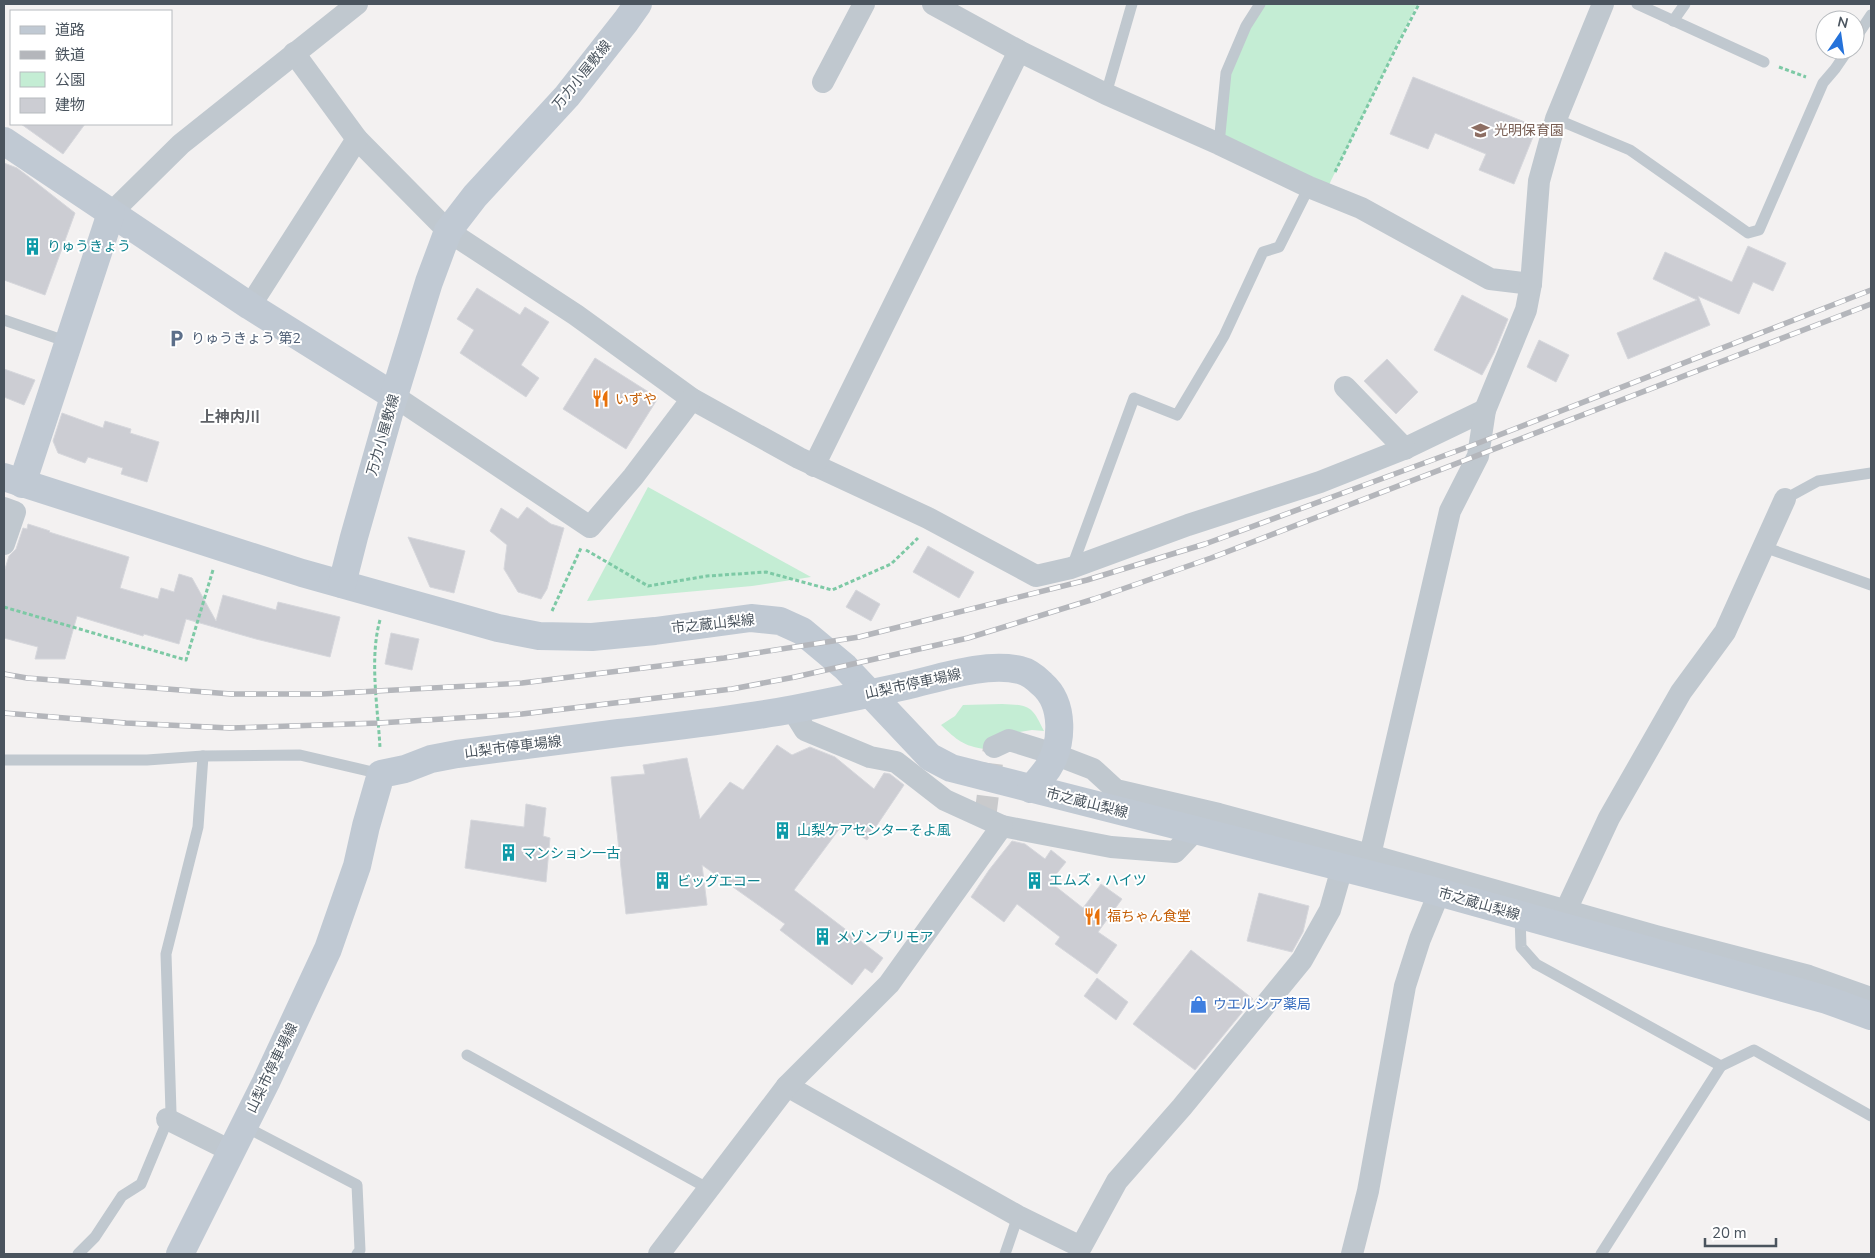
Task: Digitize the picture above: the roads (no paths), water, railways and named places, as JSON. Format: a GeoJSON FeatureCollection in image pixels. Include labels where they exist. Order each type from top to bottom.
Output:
{"type":"FeatureCollection","features":[{"type":"Feature","properties":{"kind":"main road","name":"万力小屋敷線"},"geometry":{"type":"LineString","coordinates":[[342,584],[394,396],[429,282],[448,231],[475,196],[567,96],[638,4]]}},
{"type":"Feature","properties":{"kind":"main road"},"geometry":{"type":"LineString","coordinates":[[4,141],[250,306],[394,396]]}},
{"type":"Feature","properties":{"kind":"main road"},"geometry":{"type":"LineString","coordinates":[[111,213],[69,342],[13,480],[342,584]]}},
{"type":"Feature","properties":{"kind":"main road","name":"市之蔵山梨線"},"geometry":{"type":"LineString","coordinates":[[342,584],[498,628],[538,636],[592,637],[655,631],[751,618],[780,621],[802,631],[846,667],[930,757],[951,768],[1195,831],[1359,866],[1439,893],[1520,916],[1561,918],[1827,1000],[1871,1016]]}},
{"type":"Feature","properties":{"kind":"main road","name":"山梨市停車場線"},"geometry":{"type":"LineString","coordinates":[[180,1254],[244,1126],[328,949],[357,866],[381,774],[405,769],[431,759],[458,754],[685,726],[792,709],[981,670],[1009,668],[1022,670],[1032,675],[1046,688],[1054,700],[1060,725],[1054,754],[1048,768],[1031,789]]}},
{"type":"Feature","properties":{"kind":"street"},"geometry":{"type":"LineString","coordinates":[[111,213],[181,144],[357,4]]}},
{"type":"Feature","properties":{"kind":"street"},"geometry":{"type":"LineString","coordinates":[[823,82],[864,4]]}},
{"type":"Feature","properties":{"kind":"street"},"geometry":{"type":"LineString","coordinates":[[933,4],[1019,51],[1106,94],[1317,190],[1361,208],[1490,279],[1531,284]]}},
{"type":"Feature","properties":{"kind":"street"},"geometry":{"type":"LineString","coordinates":[[787,1086],[1018,1216],[1081,1247],[1117,1181],[1182,1107],[1302,960],[1330,910],[1359,866],[1450,511],[1478,456],[1485,410],[1526,310],[1531,284],[1539,181],[1556,119],[1603,4]]}},
{"type":"Feature","properties":{"kind":"street"},"geometry":{"type":"LineString","coordinates":[[814,466],[1019,51]]}},
{"type":"Feature","properties":{"kind":"street"},"geometry":{"type":"LineString","coordinates":[[294,53],[357,139],[448,231],[576,315],[692,399],[814,466],[928,518],[1036,576],[1071,568],[1188,525],[1320,482],[1404,449],[1485,410]]}},
{"type":"Feature","properties":{"kind":"street"},"geometry":{"type":"LineString","coordinates":[[250,306],[357,139]]}},
{"type":"Feature","properties":{"kind":"street"},"geometry":{"type":"LineString","coordinates":[[1344,387],[1404,449]]}},
{"type":"Feature","properties":{"kind":"street"},"geometry":{"type":"LineString","coordinates":[[394,396],[590,527],[633,477],[692,399]]}},
{"type":"Feature","properties":{"kind":"street"},"geometry":{"type":"LineString","coordinates":[[1561,918],[1609,818],[1681,692],[1725,632],[1785,500]]}},
{"type":"Feature","properties":{"kind":"street"},"geometry":{"type":"LineString","coordinates":[[4,508],[14,512],[4,544]]}},
{"type":"Feature","properties":{"kind":"street"},"geometry":{"type":"LineString","coordinates":[[792,709],[804,730],[870,757],[896,762],[945,800],[1002,826],[1111,847],[1175,852],[1195,831]]}},
{"type":"Feature","properties":{"kind":"street"},"geometry":{"type":"LineString","coordinates":[[994,748],[1009,740],[1054,754],[1093,769],[1116,790],[1219,814],[1359,866],[1561,918],[1810,976],[1871,998]]}},
{"type":"Feature","properties":{"kind":"street"},"geometry":{"type":"LineString","coordinates":[[659,1254],[787,1086],[889,984],[1002,826]]}},
{"type":"Feature","properties":{"kind":"street"},"geometry":{"type":"LineString","coordinates":[[1352,1254],[1368,1191],[1406,986],[1420,939],[1439,893]]}},
{"type":"Feature","properties":{"kind":"street"},"geometry":{"type":"LineString","coordinates":[[167,1119],[231,1151]]}},
{"type":"Feature","properties":{"kind":"lane"},"geometry":{"type":"LineString","coordinates":[[1106,94],[1132,4]]}},
{"type":"Feature","properties":{"kind":"lane"},"geometry":{"type":"LineString","coordinates":[[1219,144],[1226,73],[1246,26],[1260,4]]}},
{"type":"Feature","properties":{"kind":"lane"},"geometry":{"type":"LineString","coordinates":[[1636,4],[1764,62]]}},
{"type":"Feature","properties":{"kind":"lane"},"geometry":{"type":"LineString","coordinates":[[1673,21],[1685,4]]}},
{"type":"Feature","properties":{"kind":"lane"},"geometry":{"type":"LineString","coordinates":[[1556,119],[1630,150],[1748,233],[1759,230],[1823,83],[1841,60]]}},
{"type":"Feature","properties":{"kind":"lane"},"geometry":{"type":"LineString","coordinates":[[1071,568],[1134,398],[1177,416],[1224,336],[1263,252],[1278,248],[1317,190]]}},
{"type":"Feature","properties":{"kind":"lane"},"geometry":{"type":"LineString","coordinates":[[4,320],[69,342]]}},
{"type":"Feature","properties":{"kind":"lane"},"geometry":{"type":"LineString","coordinates":[[1785,500],[1818,481],[1871,474]]}},
{"type":"Feature","properties":{"kind":"lane"},"geometry":{"type":"LineString","coordinates":[[1764,547],[1871,586]]}},
{"type":"Feature","properties":{"kind":"lane"},"geometry":{"type":"LineString","coordinates":[[4,760],[147,760],[203,756],[300,754],[381,774]]}},
{"type":"Feature","properties":{"kind":"lane"},"geometry":{"type":"LineString","coordinates":[[78,1254],[95,1237],[122,1196],[142,1184],[171,1112],[166,954],[198,827],[203,756]]}},
{"type":"Feature","properties":{"kind":"lane"},"geometry":{"type":"LineString","coordinates":[[1520,916],[1521,947],[1536,964],[1721,1066]]}},
{"type":"Feature","properties":{"kind":"lane"},"geometry":{"type":"LineString","coordinates":[[1601,1254],[1721,1066],[1754,1050],[1871,1116]]}},
{"type":"Feature","properties":{"kind":"lane"},"geometry":{"type":"LineString","coordinates":[[467,1056],[709,1189]]}},
{"type":"Feature","properties":{"kind":"lane"},"geometry":{"type":"LineString","coordinates":[[244,1126],[357,1185],[360,1250],[357,1254]]}},
{"type":"Feature","properties":{"kind":"lane"},"geometry":{"type":"LineString","coordinates":[[1005,1254],[1018,1216]]}},
{"type":"Feature","properties":{"kind":"tunnel"},"geometry":{"type":"LineString","coordinates":[[985,818],[994,747]]}},
{"type":"Feature","properties":{"kind":"railway"},"geometry":{"type":"LineString","coordinates":[[4,674],[27,678],[231,694],[322,694],[522,683],[724,658],[859,637],[1087,580],[1205,544],[1481,442],[1871,290]]}},
{"type":"Feature","properties":{"kind":"railway"},"geometry":{"type":"LineString","coordinates":[[4,713],[126,723],[230,728],[379,723],[522,714],[732,689],[795,677],[968,638],[1094,599],[1211,558],[1871,304]]}},
{"type":"Feature","properties":{"kind":"place","name":"光明保育園"},"geometry":{"type":"Point","coordinates":[1480,130]}},
{"type":"Feature","properties":{"kind":"place","name":"りゅうきょう"},"geometry":{"type":"Point","coordinates":[33,246]}},
{"type":"Feature","properties":{"kind":"place","name":"りゅうきょう 第2"},"geometry":{"type":"Point","coordinates":[177,338]}},
{"type":"Feature","properties":{"kind":"place","name":"いずや"},"geometry":{"type":"Point","coordinates":[601,399]}},
{"type":"Feature","properties":{"kind":"place","name":"山梨ケアセンターそよ風"},"geometry":{"type":"Point","coordinates":[783,830]}},
{"type":"Feature","properties":{"kind":"place","name":"マンション一古"},"geometry":{"type":"Point","coordinates":[508,853]}},
{"type":"Feature","properties":{"kind":"place","name":"エムズ・ハイツ"},"geometry":{"type":"Point","coordinates":[1035,880]}},
{"type":"Feature","properties":{"kind":"place","name":"ビッグエコー"},"geometry":{"type":"Point","coordinates":[663,881]}},
{"type":"Feature","properties":{"kind":"place","name":"福ちゃん食堂"},"geometry":{"type":"Point","coordinates":[1093,916]}},
{"type":"Feature","properties":{"kind":"place","name":"メゾンプリモア"},"geometry":{"type":"Point","coordinates":[822,937]}},
{"type":"Feature","properties":{"kind":"place","name":"ウエルシア薬局"},"geometry":{"type":"Point","coordinates":[1199,1004]}},
{"type":"Feature","properties":{"kind":"district","name":"上神内川"},"geometry":{"type":"Point","coordinates":[230,417]}}]}
